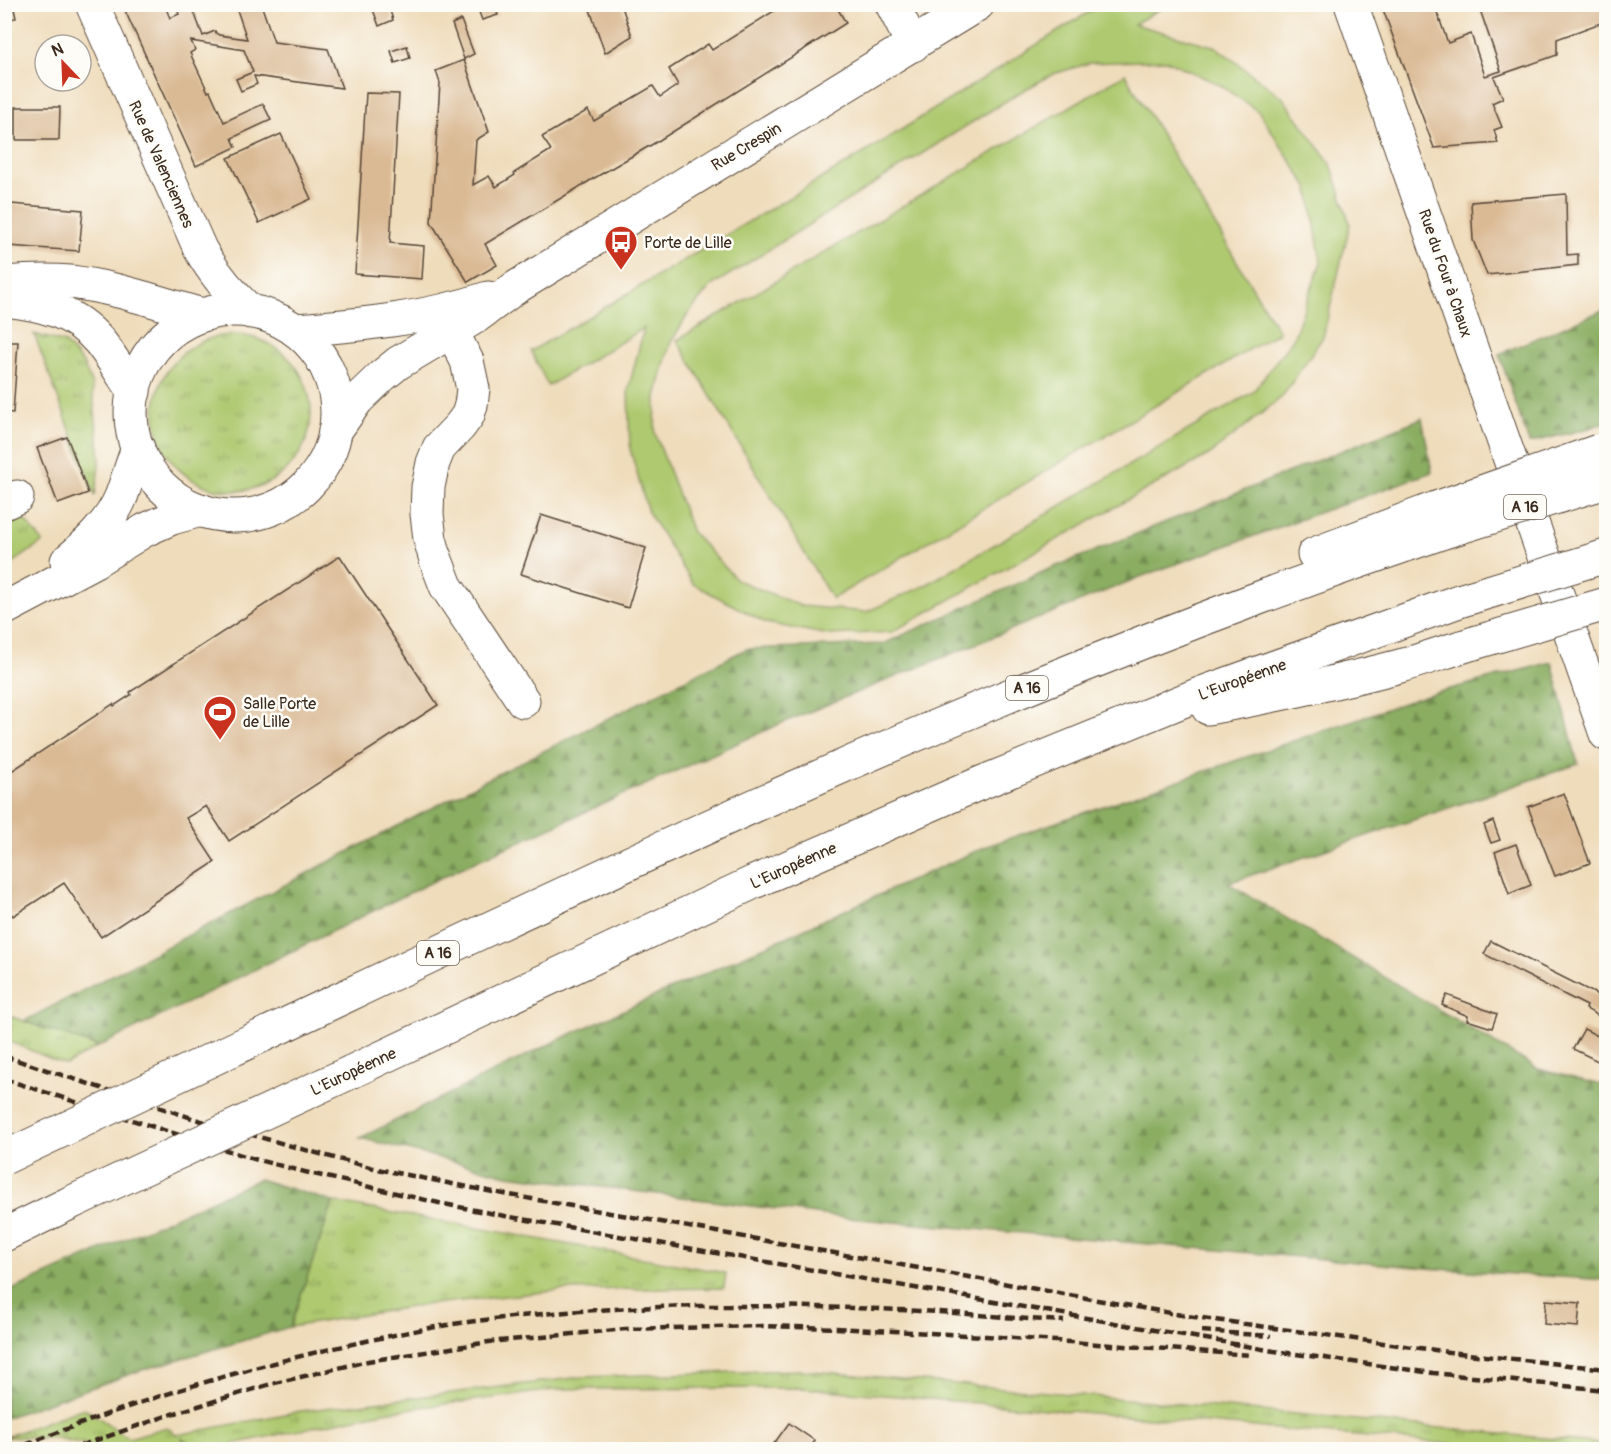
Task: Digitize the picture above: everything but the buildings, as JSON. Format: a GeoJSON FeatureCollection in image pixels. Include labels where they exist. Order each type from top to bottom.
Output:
{"type":"FeatureCollection","features":[{"type":"Feature","properties":{"kind":"main road","name":"Rue de Valenciennes"},"geometry":{"type":"LineString","coordinates":[[92,4],[200,249],[222,283],[251,312]]}},
{"type":"Feature","properties":{"kind":"main road"},"geometry":{"type":"LineString","coordinates":[[892,4],[913,45]]}},
{"type":"Feature","properties":{"kind":"main road","name":"Rue Crespin"},"geometry":{"type":"LineString","coordinates":[[335,431],[357,400],[398,363],[477,316],[515,288],[978,4]]}},
{"type":"Feature","properties":{"kind":"main road","name":"Rue du Four à Chaux"},"geometry":{"type":"LineString","coordinates":[[1351,4],[1606,734]]}},
{"type":"Feature","properties":{"kind":"main road"},"geometry":{"type":"LineString","coordinates":[[4,283],[44,281],[91,285],[202,315]]}},
{"type":"Feature","properties":{"kind":"main road","name":"Rue Crespin"},"geometry":{"type":"LineString","coordinates":[[295,330],[424,315],[468,305],[515,288]]}},
{"type":"Feature","properties":{"kind":"main road"},"geometry":{"type":"LineString","coordinates":[[4,300],[49,307],[77,321],[100,342],[134,392]]}},
{"type":"Feature","properties":{"kind":"main road"},"geometry":{"type":"LineString","coordinates":[[221,311],[251,312],[278,320],[295,330],[313,346],[330,375],[337,407],[335,431],[331,449],[307,485],[286,501],[262,512],[227,515],[201,510],[179,499],[160,483],[149,470],[138,448],[131,414],[134,392],[142,368],[160,341],[179,326],[202,315],[221,311]]}},
{"type":"Feature","properties":{"kind":"main road"},"geometry":{"type":"LineString","coordinates":[[452,332],[467,361],[473,389],[468,415],[439,448],[433,463],[427,505],[430,539],[447,586],[523,701]]}},
{"type":"Feature","properties":{"kind":"main road"},"geometry":{"type":"LineString","coordinates":[[4,609],[60,567],[99,532],[120,498],[138,448]]}},
{"type":"Feature","properties":{"kind":"main road"},"geometry":{"type":"LineString","coordinates":[[1440,520],[1602,450]]}},
{"type":"Feature","properties":{"kind":"main road","name":"A 16"},"geometry":{"type":"LineString","coordinates":[[4,1158],[786,791],[986,705],[1100,658],[1316,576],[1440,520],[1606,482]]}},
{"type":"Feature","properties":{"kind":"main road"},"geometry":{"type":"LineString","coordinates":[[4,609],[95,561],[145,530],[172,518],[201,510]]}},
{"type":"Feature","properties":{"kind":"main road","name":"L'Européenne"},"geometry":{"type":"LineString","coordinates":[[4,1235],[754,882],[976,785],[1212,690],[1459,601],[1606,556]]}},
{"type":"Feature","properties":{"kind":"main road"},"geometry":{"type":"LineString","coordinates":[[1129,723],[1297,691],[1402,665],[1606,604]]}},
{"type":"Feature","properties":{"kind":"green space"},"geometry":{"type":"Polygon","coordinates":[[[1100,5],[1167,5],[1134,24],[1216,47],[1283,98],[1331,164],[1350,224],[1323,337],[1282,397],[1210,454],[892,632],[830,635],[766,623],[693,584],[648,512],[630,449],[628,391],[644,328],[548,386],[531,351],[866,152],[1100,5]],[[1166,60],[1090,63],[1053,74],[1017,94],[711,286],[688,314],[671,342],[656,397],[655,433],[692,532],[737,580],[801,606],[866,612],[926,585],[1253,392],[1293,339],[1321,262],[1309,189],[1259,112],[1220,85],[1166,60]]]}},
{"type":"Feature","properties":{"kind":"green space"},"geometry":{"type":"Polygon","coordinates":[[[1125,74],[1279,332],[832,599],[677,340],[1125,74]]]}},
{"type":"Feature","properties":{"kind":"green space"},"geometry":{"type":"Polygon","coordinates":[[[1606,309],[1606,422],[1529,443],[1499,354],[1606,309]]]}},
{"type":"Feature","properties":{"kind":"green space"},"geometry":{"type":"Polygon","coordinates":[[[34,334],[65,343],[83,363],[92,385],[100,458],[95,496],[34,334]]]}},
{"type":"Feature","properties":{"kind":"green space"},"geometry":{"type":"Polygon","coordinates":[[[233,335],[263,341],[288,358],[305,383],[311,413],[305,443],[288,468],[263,485],[233,491],[203,485],[178,468],[161,443],[155,413],[161,383],[178,358],[203,341],[233,335]]]}},
{"type":"Feature","properties":{"kind":"green space"},"geometry":{"type":"Polygon","coordinates":[[[1422,418],[1432,472],[1140,577],[782,723],[448,874],[98,1047],[24,1021],[484,781],[746,649],[883,644],[1045,571],[1422,418]]]}},
{"type":"Feature","properties":{"kind":"green space"},"geometry":{"type":"Polygon","coordinates":[[[23,518],[43,542],[5,568],[5,528],[23,518]]]}},
{"type":"Feature","properties":{"kind":"green space"},"geometry":{"type":"Polygon","coordinates":[[[1552,662],[1578,764],[1228,883],[1538,1069],[1606,1086],[1606,1280],[1438,1269],[847,1218],[507,1175],[360,1138],[560,1039],[987,846],[1424,696],[1552,662]]]}},
{"type":"Feature","properties":{"kind":"green space"},"geometry":{"type":"Polygon","coordinates":[[[4,1014],[98,1047],[66,1065],[5,1040],[4,1014]]]}},
{"type":"Feature","properties":{"kind":"green space"},"geometry":{"type":"Polygon","coordinates":[[[259,1179],[333,1202],[290,1327],[142,1370],[5,1418],[5,1293],[259,1179]]]}},
{"type":"Feature","properties":{"kind":"green space"},"geometry":{"type":"Polygon","coordinates":[[[333,1202],[726,1273],[724,1288],[562,1290],[423,1305],[290,1327],[333,1202]]]}},
{"type":"Feature","properties":{"kind":"green space"},"geometry":{"type":"Polygon","coordinates":[[[800,1370],[1606,1444],[1606,1449],[1508,1449],[803,1388],[562,1389],[384,1412],[210,1449],[201,1449],[181,1438],[192,1449],[108,1449],[57,1438],[5,1437],[84,1408],[129,1438],[167,1427],[177,1435],[301,1411],[582,1377],[800,1370]]]}},
{"type":"Feature","properties":{"kind":"railway"},"geometry":{"type":"LineString","coordinates":[[4,1056],[195,1119],[338,1159],[493,1192],[1187,1316],[1449,1352],[1606,1369]]}},
{"type":"Feature","properties":{"kind":"railway"},"geometry":{"type":"LineString","coordinates":[[4,1079],[254,1159],[439,1203],[505,1216],[1274,1351],[1433,1373],[1606,1390]]}},
{"type":"Feature","properties":{"kind":"railway"},"geometry":{"type":"LineString","coordinates":[[13,1450],[140,1403],[226,1376],[357,1343],[468,1322],[527,1315],[704,1306],[892,1310],[1064,1321]]}},
{"type":"Feature","properties":{"kind":"railway"},"geometry":{"type":"LineString","coordinates":[[68,1450],[172,1414],[271,1384],[368,1361],[489,1342],[626,1329],[763,1326],[836,1328],[1251,1355]]}},
{"type":"Feature","properties":{"kind":"railway"},"geometry":{"type":"LineString","coordinates":[[1202,1331],[1271,1336]]}},
{"type":"Feature","properties":{"kind":"place","name":"Porte de Lille"},"geometry":{"type":"Point","coordinates":[621,271]}},
{"type":"Feature","properties":{"kind":"place","name":"Salle Porte de Lille"},"geometry":{"type":"Point","coordinates":[220,741]}}]}
